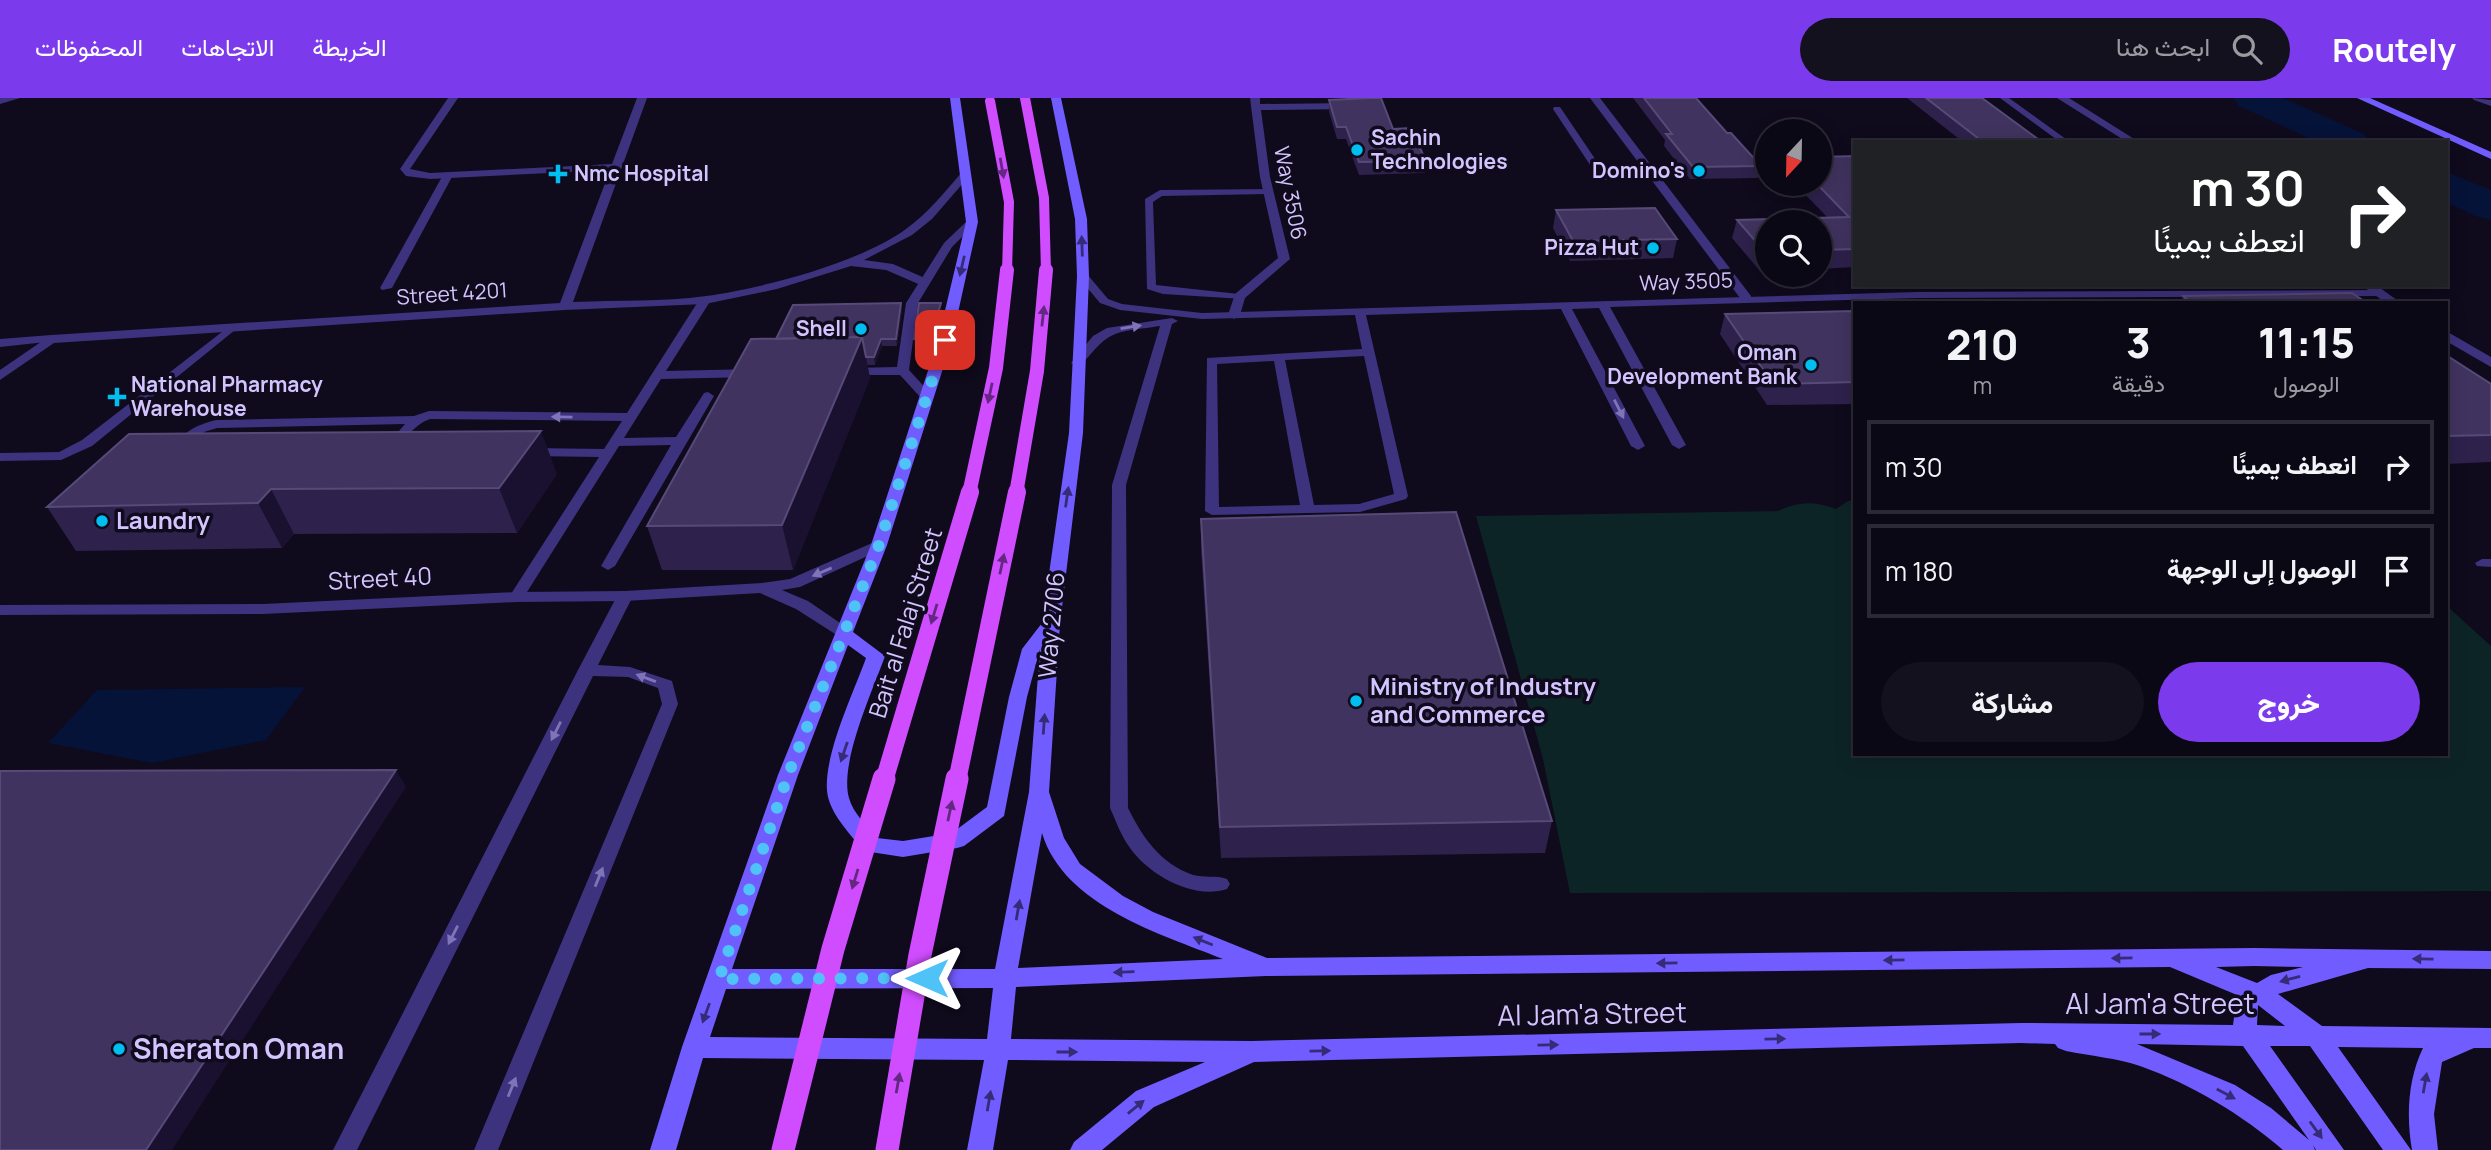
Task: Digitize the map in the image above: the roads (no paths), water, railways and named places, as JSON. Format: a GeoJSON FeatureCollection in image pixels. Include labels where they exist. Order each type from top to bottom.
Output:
{"type":"FeatureCollection","features":[{"type":"Feature","properties":{"kind":"main road"},"geometry":{"type":"LineString","coordinates":[[887,1150],[920,955],[1014,508],[1037,371],[1046,284],[1044,198],[1025,98]]}},
{"type":"Feature","properties":{"kind":"main road","name":"Bait al Falaj Street"},"geometry":{"type":"LineString","coordinates":[[783,1150],[834,949],[966,510],[996,368],[1007,286],[1009,202],[990,101]]}},
{"type":"Feature","properties":{"kind":"street"},"geometry":{"type":"LineString","coordinates":[[0,101],[15,98]]}},
{"type":"Feature","properties":{"kind":"street"},"geometry":{"type":"LineString","coordinates":[[453,98],[405,169],[411,174],[448,175],[614,167]]}},
{"type":"Feature","properties":{"kind":"street"},"geometry":{"type":"LineString","coordinates":[[565,306],[614,167],[642,98]]}},
{"type":"Feature","properties":{"kind":"street"},"geometry":{"type":"LineString","coordinates":[[663,1150],[694,1047],[788,775],[879,545],[945,340],[972,222],[956,98]]}},
{"type":"Feature","properties":{"kind":"street","name":"Way 2706"},"geometry":{"type":"LineString","coordinates":[[980,1150],[998,1051],[1005,978],[1039,792],[1051,624],[1076,433],[1077,363],[1083,276],[1081,219],[1056,98]]}},
{"type":"Feature","properties":{"kind":"street"},"geometry":{"type":"LineString","coordinates":[[1595,98],[1747,299]]}},
{"type":"Feature","properties":{"kind":"street"},"geometry":{"type":"LineString","coordinates":[[2062,98],[2131,140]]}},
{"type":"Feature","properties":{"kind":"street"},"geometry":{"type":"LineString","coordinates":[[2362,98],[2491,156]]}},
{"type":"Feature","properties":{"kind":"street"},"geometry":{"type":"LineString","coordinates":[[2477,98],[2491,103]]}},
{"type":"Feature","properties":{"kind":"street"},"geometry":{"type":"LineString","coordinates":[[1255,103],[1356,106]]}},
{"type":"Feature","properties":{"kind":"street","name":"Way 3506"},"geometry":{"type":"LineString","coordinates":[[1239,297],[1284,259],[1269,191],[1255,103]]}},
{"type":"Feature","properties":{"kind":"street","name":"Street 4201"},"geometry":{"type":"LineString","coordinates":[[51,340],[565,306],[705,300],[773,286],[850,262],[908,233],[928,216],[966,174]]}},
{"type":"Feature","properties":{"kind":"street","name":"Street 4201"},"geometry":{"type":"LineString","coordinates":[[850,262],[889,268],[923,282]]}},
{"type":"Feature","properties":{"kind":"street"},"geometry":{"type":"LineString","coordinates":[[2370,287],[2392,301]]}},
{"type":"Feature","properties":{"kind":"street"},"geometry":{"type":"LineString","coordinates":[[1234,315],[1239,297]]}},
{"type":"Feature","properties":{"kind":"street"},"geometry":{"type":"LineString","coordinates":[[2448,336],[2491,363]]}},
{"type":"Feature","properties":{"kind":"street"},"geometry":{"type":"LineString","coordinates":[[0,376],[51,340]]}},
{"type":"Feature","properties":{"kind":"street","name":"Street 40"},"geometry":{"type":"LineString","coordinates":[[0,610],[262,608],[517,597],[625,596],[762,588],[794,583],[879,545]]}},
{"type":"Feature","properties":{"kind":"street","name":"Street 40"},"geometry":{"type":"LineString","coordinates":[[762,588],[802,605],[843,633]]}},
{"type":"Feature","properties":{"kind":"street"},"geometry":{"type":"LineString","coordinates":[[843,633],[876,656],[836,775],[838,797],[856,829],[871,845],[903,849],[957,840],[997,811],[1021,685],[1031,649],[1051,624]]}},
{"type":"Feature","properties":{"kind":"street"},"geometry":{"type":"LineString","coordinates":[[1039,792],[1054,839],[1072,870],[1115,902],[1145,918],[1266,967]]}},
{"type":"Feature","properties":{"kind":"street"},"geometry":{"type":"LineString","coordinates":[[2164,958],[2208,972],[2256,993],[2316,1035],[2398,1150]]}},
{"type":"Feature","properties":{"kind":"street","name":"Al Jam'a Street"},"geometry":{"type":"LineString","coordinates":[[719,979],[1005,978],[1266,967],[2164,958],[2491,960]]}},
{"type":"Feature","properties":{"kind":"street"},"geometry":{"type":"LineString","coordinates":[[2331,1150],[2248,1034],[2244,1022],[2246,1000],[2279,982],[2333,971],[2372,959]]}},
{"type":"Feature","properties":{"kind":"street"},"geometry":{"type":"LineString","coordinates":[[2021,1033],[2142,1056],[2226,1093],[2262,1116],[2302,1150]]}},
{"type":"Feature","properties":{"kind":"street","name":"Al Jam'a Street"},"geometry":{"type":"LineString","coordinates":[[694,1047],[1252,1052],[2021,1033],[2482,1038]]}},
{"type":"Feature","properties":{"kind":"street"},"geometry":{"type":"LineString","coordinates":[[2425,1150],[2420,1129],[2423,1081],[2432,1055],[2482,1038]]}},
{"type":"Feature","properties":{"kind":"street"},"geometry":{"type":"LineString","coordinates":[[1083,1150],[1145,1099],[1252,1052]]}},
{"type":"Feature","properties":{"kind":"lane"},"geometry":{"type":"LineString","coordinates":[[2004,98],[2063,140]]}},
{"type":"Feature","properties":{"kind":"lane"},"geometry":{"type":"LineString","coordinates":[[1557,109],[1603,178]]}},
{"type":"Feature","properties":{"kind":"lane"},"geometry":{"type":"LineString","coordinates":[[386,288],[448,175]]}},
{"type":"Feature","properties":{"kind":"lane"},"geometry":{"type":"LineString","coordinates":[[1239,297],[1163,291],[1151,287],[1149,201],[1160,193],[1269,191]]}},
{"type":"Feature","properties":{"kind":"lane"},"geometry":{"type":"LineString","coordinates":[[903,371],[912,303],[948,245],[972,222]]}},
{"type":"Feature","properties":{"kind":"lane","name":"Way 3505"},"geometry":{"type":"LineString","coordinates":[[1083,276],[1104,301],[1120,307],[1202,316]]}},
{"type":"Feature","properties":{"kind":"lane","name":"Way 3505"},"geometry":{"type":"LineString","coordinates":[[1077,363],[1097,338],[1111,330],[1202,316],[1747,299],[2380,293]]}},
{"type":"Feature","properties":{"kind":"lane"},"geometry":{"type":"LineString","coordinates":[[1834,298],[1848,314]]}},
{"type":"Feature","properties":{"kind":"lane"},"geometry":{"type":"LineString","coordinates":[[517,597],[705,300]]}},
{"type":"Feature","properties":{"kind":"lane"},"geometry":{"type":"LineString","coordinates":[[1603,304],[1679,445]]}},
{"type":"Feature","properties":{"kind":"lane"},"geometry":{"type":"LineString","coordinates":[[1565,305],[1638,446]]}},
{"type":"Feature","properties":{"kind":"lane"},"geometry":{"type":"LineString","coordinates":[[1360,311],[1401,496],[1360,508],[1212,511],[1211,361],[1369,352]]}},
{"type":"Feature","properties":{"kind":"lane"},"geometry":{"type":"LineString","coordinates":[[1167,322],[1119,485],[1119,808],[1137,844],[1162,866],[1192,883],[1220,884]]}},
{"type":"Feature","properties":{"kind":"lane"},"geometry":{"type":"LineString","coordinates":[[0,457],[61,456],[87,443],[231,328]]}},
{"type":"Feature","properties":{"kind":"lane"},"geometry":{"type":"LineString","coordinates":[[0,343],[51,340]]}},
{"type":"Feature","properties":{"kind":"lane"},"geometry":{"type":"LineString","coordinates":[[1279,358],[1308,509]]}},
{"type":"Feature","properties":{"kind":"lane"},"geometry":{"type":"LineString","coordinates":[[835,372],[903,371],[926,396]]}},
{"type":"Feature","properties":{"kind":"lane"},"geometry":{"type":"LineString","coordinates":[[657,375],[766,373]]}},
{"type":"Feature","properties":{"kind":"lane"},"geometry":{"type":"LineString","coordinates":[[608,566],[708,396]]}},
{"type":"Feature","properties":{"kind":"lane"},"geometry":{"type":"LineString","coordinates":[[199,448],[185,448],[185,443],[199,429],[216,424],[415,420],[429,415],[630,417]]}},
{"type":"Feature","properties":{"kind":"lane"},"geometry":{"type":"LineString","coordinates":[[415,420],[386,446],[403,451],[416,451]]}},
{"type":"Feature","properties":{"kind":"lane"},"geometry":{"type":"LineString","coordinates":[[512,452],[611,448],[680,441]]}},
{"type":"Feature","properties":{"kind":"lane"},"geometry":{"type":"LineString","coordinates":[[345,1150],[625,596]]}},
{"type":"Feature","properties":{"kind":"lane"},"geometry":{"type":"LineString","coordinates":[[486,1150],[670,704],[666,685],[630,672],[586,670]]}},
{"type":"Feature","properties":{"kind":"water"},"geometry":{"type":"Polygon","coordinates":[[[305,687],[266,740],[152,763],[48,743],[97,690],[305,687]]]}},
{"type":"Feature","properties":{"kind":"waterway"},"geometry":{"type":"LineString","coordinates":[[2252,98],[2346,140]]}},
{"type":"Feature","properties":{"kind":"waterway"},"geometry":{"type":"LineString","coordinates":[[2448,186],[2491,207]]}},
{"type":"Feature","properties":{"kind":"place","name":"Sachin Technologies"},"geometry":{"type":"Point","coordinates":[1357,150]}},
{"type":"Feature","properties":{"kind":"place","name":"Domino's"},"geometry":{"type":"Point","coordinates":[1699,171]}},
{"type":"Feature","properties":{"kind":"place","name":"Nmc Hospital"},"geometry":{"type":"Point","coordinates":[558,174]}},
{"type":"Feature","properties":{"kind":"place","name":"Pizza Hut"},"geometry":{"type":"Point","coordinates":[1653,248]}},
{"type":"Feature","properties":{"kind":"place","name":"Shell"},"geometry":{"type":"Point","coordinates":[861,329]}},
{"type":"Feature","properties":{"kind":"place","name":"Oman Development Bank"},"geometry":{"type":"Point","coordinates":[1811,365]}},
{"type":"Feature","properties":{"kind":"place","name":"National Pharmacy Warehouse"},"geometry":{"type":"Point","coordinates":[117,397]}},
{"type":"Feature","properties":{"kind":"place","name":"Laundry"},"geometry":{"type":"Point","coordinates":[102,521]}},
{"type":"Feature","properties":{"kind":"place","name":"Ministry of Industry and Commerce"},"geometry":{"type":"Point","coordinates":[1356,701]}},
{"type":"Feature","properties":{"kind":"place","name":"Sheraton Oman"},"geometry":{"type":"Point","coordinates":[119,1049]}}]}
